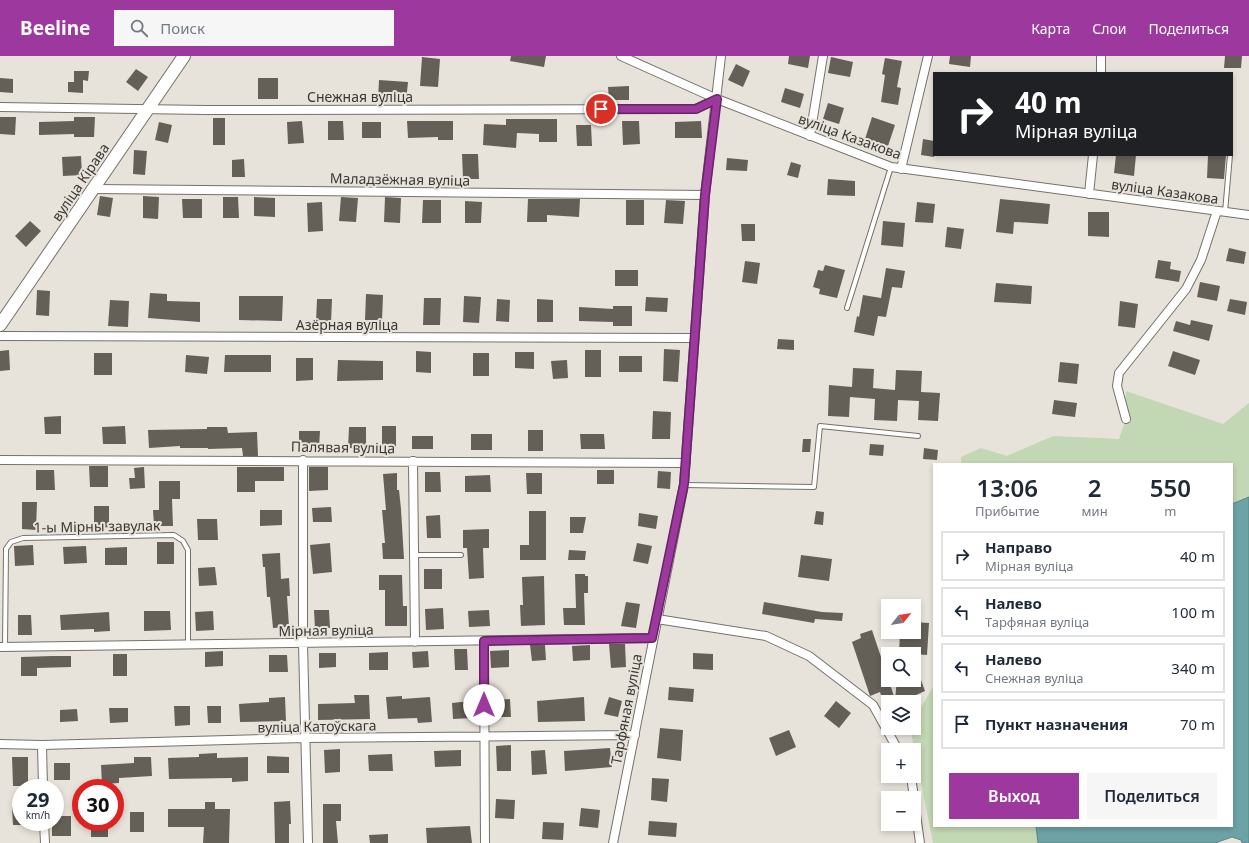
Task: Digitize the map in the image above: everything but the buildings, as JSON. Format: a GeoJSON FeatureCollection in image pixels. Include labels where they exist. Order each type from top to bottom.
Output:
{"type":"FeatureCollection","features":[{"type":"Feature","properties":{"kind":"main road","name":"вуліца Кірава"},"geometry":{"type":"LineString","coordinates":[[0,325],[184,56]]}},
{"type":"Feature","properties":{"kind":"street","name":"вуліца Казакова"},"geometry":{"type":"LineString","coordinates":[[621,56],[717,99],[891,167],[1249,215]]}},
{"type":"Feature","properties":{"kind":"street","name":"Тарфяная вуліца"},"geometry":{"type":"LineString","coordinates":[[613,843],[635,735],[652,638],[684,484],[693,338],[705,195],[721,56]]}},
{"type":"Feature","properties":{"kind":"street"},"geometry":{"type":"LineString","coordinates":[[810,136],[823,56]]}},
{"type":"Feature","properties":{"kind":"street"},"geometry":{"type":"LineString","coordinates":[[901,169],[928,56]]}},
{"type":"Feature","properties":{"kind":"street"},"geometry":{"type":"LineString","coordinates":[[1101,56],[1101,72]]}},
{"type":"Feature","properties":{"kind":"street","name":"Снежная вуліца"},"geometry":{"type":"LineString","coordinates":[[0,107],[206,110],[696,109],[717,99]]}},
{"type":"Feature","properties":{"kind":"street"},"geometry":{"type":"LineString","coordinates":[[1089,194],[1093,156]]}},
{"type":"Feature","properties":{"kind":"street","name":"Маладзёжная вуліца"},"geometry":{"type":"LineString","coordinates":[[94,189],[705,195]]}},
{"type":"Feature","properties":{"kind":"street"},"geometry":{"type":"LineString","coordinates":[[1126,419],[1117,386],[1119,373],[1186,289],[1202,260],[1221,212]]}},
{"type":"Feature","properties":{"kind":"street","name":"Азёрная вуліца"},"geometry":{"type":"LineString","coordinates":[[0,336],[693,338]]}},
{"type":"Feature","properties":{"kind":"street","name":"Палявая вуліца"},"geometry":{"type":"LineString","coordinates":[[0,460],[303,460],[686,463]]}},
{"type":"Feature","properties":{"kind":"street"},"geometry":{"type":"LineString","coordinates":[[303,460],[303,644],[308,843]]}},
{"type":"Feature","properties":{"kind":"street"},"geometry":{"type":"LineString","coordinates":[[413,461],[416,642]]}},
{"type":"Feature","properties":{"kind":"street"},"geometry":{"type":"LineString","coordinates":[[657,618],[766,636],[809,656],[873,705],[894,743]]}},
{"type":"Feature","properties":{"kind":"street","name":"Мірная вуліца"},"geometry":{"type":"LineString","coordinates":[[3,646],[303,644],[652,638]]}},
{"type":"Feature","properties":{"kind":"street"},"geometry":{"type":"LineString","coordinates":[[484,641],[485,843]]}},
{"type":"Feature","properties":{"kind":"street","name":"вуліца Катоўскага"},"geometry":{"type":"LineString","coordinates":[[0,744],[42,745],[305,738],[635,735]]}},
{"type":"Feature","properties":{"kind":"street"},"geometry":{"type":"LineString","coordinates":[[42,745],[43,779]]}},
{"type":"Feature","properties":{"kind":"street"},"geometry":{"type":"LineString","coordinates":[[44,831],[45,843]]}},
{"type":"Feature","properties":{"kind":"street"},"geometry":{"type":"LineString","coordinates":[[918,831],[920,843]]}},
{"type":"Feature","properties":{"kind":"lane"},"geometry":{"type":"LineString","coordinates":[[1221,212],[1230,156]]}},
{"type":"Feature","properties":{"kind":"lane"},"geometry":{"type":"LineString","coordinates":[[848,308],[891,167]]}},
{"type":"Feature","properties":{"kind":"lane"},"geometry":{"type":"LineString","coordinates":[[684,484],[814,487],[820,426],[918,436]]}},
{"type":"Feature","properties":{"kind":"lane","name":"1-ы Мірны завулак"},"geometry":{"type":"LineString","coordinates":[[3,646],[6,549],[11,542],[23,538],[174,535],[183,541],[188,550],[188,645]]}},
{"type":"Feature","properties":{"kind":"lane"},"geometry":{"type":"LineString","coordinates":[[414,555],[461,554]]}},
{"type":"Feature","properties":{"kind":"green space"},"geometry":{"type":"Polygon","coordinates":[[[1126,391],[1223,424],[1249,403],[1249,497],[1233,504],[1233,463],[961,463],[961,457],[981,448],[1007,456],[1053,436],[1119,439],[1126,419],[1126,391]]]}},
{"type":"Feature","properties":{"kind":"green space"},"geometry":{"type":"Polygon","coordinates":[[[933,687],[933,827],[1036,827],[1038,843],[933,843],[921,783],[921,743],[913,743],[911,735],[921,735],[921,708],[933,687]]]}},
{"type":"Feature","properties":{"kind":"water"},"geometry":{"type":"Polygon","coordinates":[[[1249,497],[1249,843],[1242,843],[1241,840],[1232,837],[1215,843],[1038,843],[1036,827],[1233,827],[1233,504],[1249,497]]]}},
{"type":"Feature","properties":{"kind":"route"},"geometry":{"type":"LineString","coordinates":[[484,705],[484,641],[652,638],[684,484],[693,338],[705,195],[717,99],[696,109],[601,109]]}}]}
